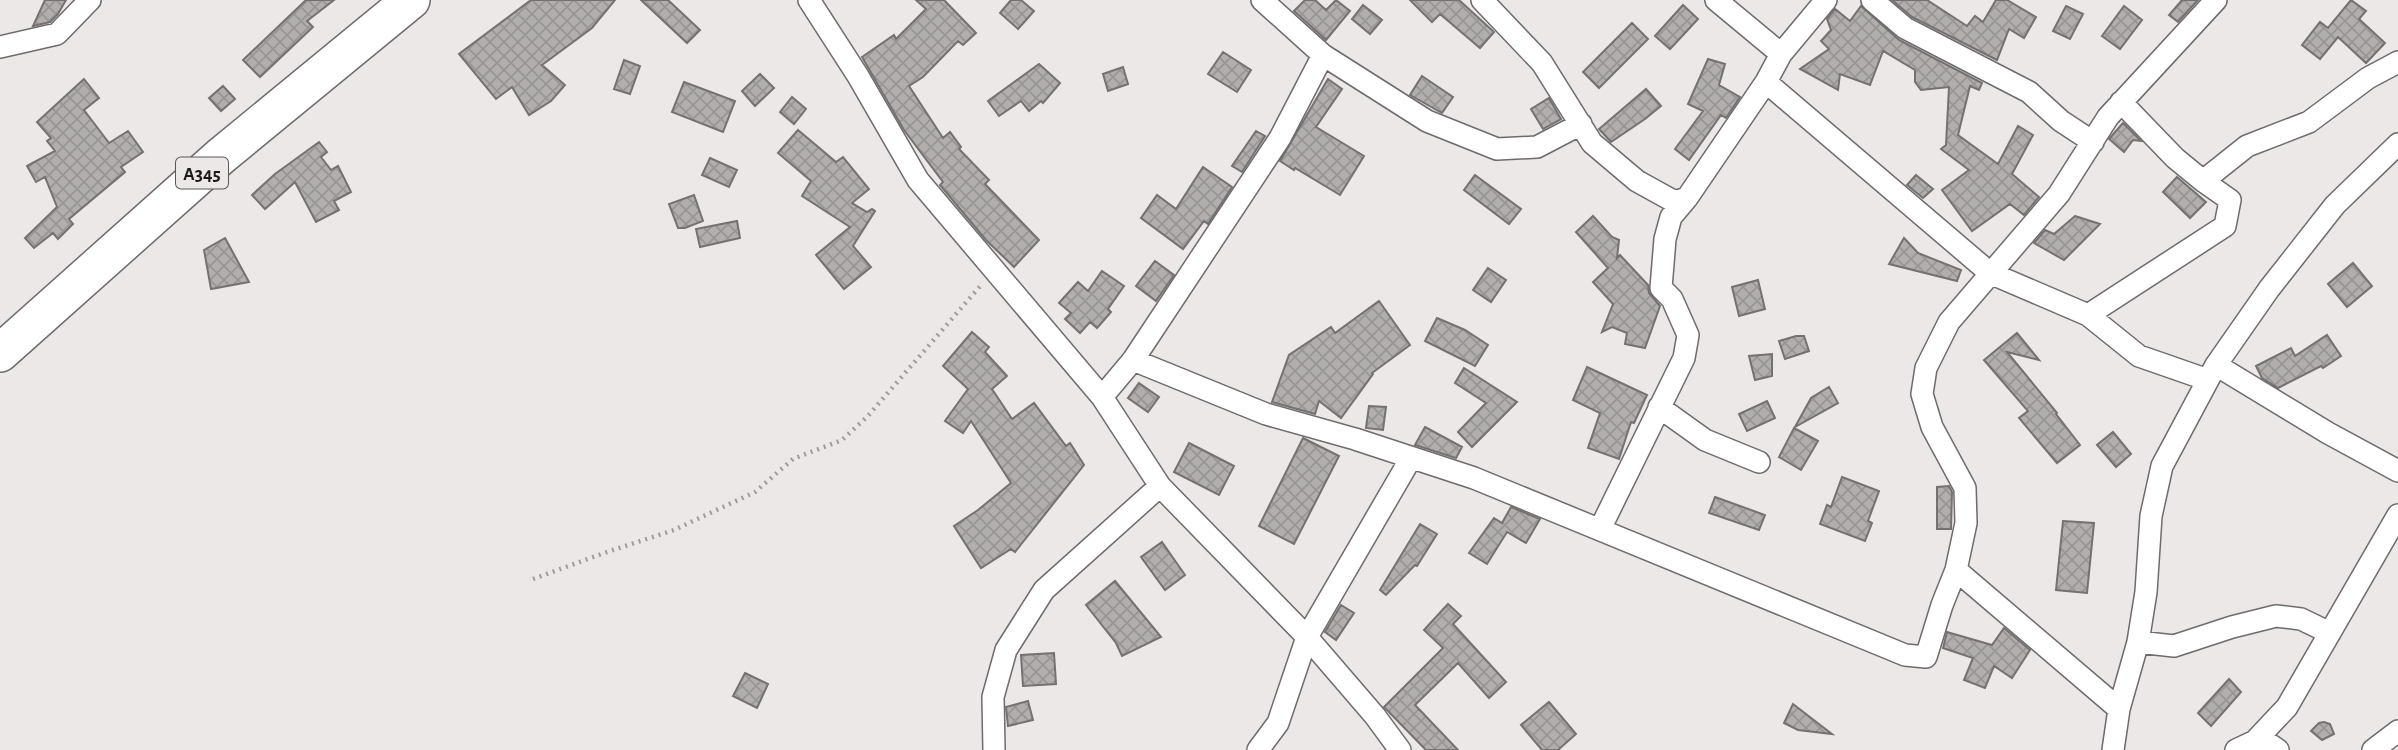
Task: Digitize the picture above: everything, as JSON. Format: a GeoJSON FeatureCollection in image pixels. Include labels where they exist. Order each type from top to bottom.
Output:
{"type":"FeatureCollection","features":[{"type":"Feature","properties":{"kind":"highway","name":"A345"},"geometry":{"type":"LineString","coordinates":[[0,353],[221,156],[411,0]]}},
{"type":"Feature","properties":{"kind":"street"},"geometry":{"type":"LineString","coordinates":[[0,47],[57,34],[90,0]]}},
{"type":"Feature","properties":{"kind":"street"},"geometry":{"type":"LineString","coordinates":[[809,0],[858,76],[918,180],[1102,397],[1160,486],[1307,637],[1400,750]]}},
{"type":"Feature","properties":{"kind":"street"},"geometry":{"type":"LineString","coordinates":[[1262,0],[1323,55],[1427,121],[1497,149],[1536,147],[1581,124]]}},
{"type":"Feature","properties":{"kind":"street"},"geometry":{"type":"LineString","coordinates":[[1482,0],[1542,63],[1592,143],[1637,181],[1675,202],[1687,198]]}},
{"type":"Feature","properties":{"kind":"street"},"geometry":{"type":"LineString","coordinates":[[1716,0],[1781,54]]}},
{"type":"Feature","properties":{"kind":"street"},"geometry":{"type":"LineString","coordinates":[[1600,529],[1684,358],[1688,335],[1672,299],[1661,288],[1665,239],[1671,217],[1687,198],[1766,82],[1781,54],[1826,0]]}},
{"type":"Feature","properties":{"kind":"street"},"geometry":{"type":"LineString","coordinates":[[1872,0],[1905,28],[2029,92],[2061,121],[2092,142]]}},
{"type":"Feature","properties":{"kind":"street"},"geometry":{"type":"LineString","coordinates":[[1133,360],[1266,414],[1474,478],[1905,655],[1926,657],[1956,570],[1966,523],[1965,488],[1932,427],[1922,394],[1926,368],[1949,322],[2059,194],[2121,102],[2216,0]]}},
{"type":"Feature","properties":{"kind":"street"},"geometry":{"type":"LineString","coordinates":[[1102,397],[1133,360],[1280,138],[1323,55]]}},
{"type":"Feature","properties":{"kind":"street"},"geometry":{"type":"LineString","coordinates":[[2203,181],[2247,146],[2309,122],[2368,78],[2398,62]]}},
{"type":"Feature","properties":{"kind":"street"},"geometry":{"type":"LineString","coordinates":[[1766,82],[1990,273],[2088,314],[2139,356],[2212,373],[2398,471]]}},
{"type":"Feature","properties":{"kind":"street"},"geometry":{"type":"LineString","coordinates":[[2088,314],[2225,226],[2230,200],[2175,158],[2121,102]]}},
{"type":"Feature","properties":{"kind":"street"},"geometry":{"type":"LineString","coordinates":[[2113,750],[2119,709],[2138,642],[2146,592],[2151,516],[2162,466],[2212,373],[2269,289],[2335,205],[2398,144]]}},
{"type":"Feature","properties":{"kind":"street"},"geometry":{"type":"LineString","coordinates":[[1659,407],[1704,440],[1759,462]]}},
{"type":"Feature","properties":{"kind":"street"},"geometry":{"type":"LineString","coordinates":[[1258,750],[1278,723],[1307,637],[1411,457]]}},
{"type":"Feature","properties":{"kind":"street"},"geometry":{"type":"LineString","coordinates":[[994,750],[993,697],[1006,650],[1044,590],[1160,486]]}},
{"type":"Feature","properties":{"kind":"street"},"geometry":{"type":"LineString","coordinates":[[2236,750],[2255,741],[2287,707],[2398,515]]}},
{"type":"Feature","properties":{"kind":"street"},"geometry":{"type":"LineString","coordinates":[[1956,570],[2119,709]]}},
{"type":"Feature","properties":{"kind":"street"},"geometry":{"type":"LineString","coordinates":[[2138,642],[2174,646],[2276,616],[2301,619],[2330,633]]}},
{"type":"Feature","properties":{"kind":"street"},"geometry":{"type":"LineString","coordinates":[[2373,750],[2398,731]]}},
{"type":"Feature","properties":{"kind":"street"},"geometry":{"type":"LineString","coordinates":[[2259,737],[2278,750]]}},
{"type":"Feature","properties":{"kind":"path"},"geometry":{"type":"LineString","coordinates":[[533,579],[674,530],[755,492],[793,459],[842,440],[867,417],[994,270]]}},
{"type":"Feature","properties":{"kind":"building"},"geometry":{"type":"Polygon","coordinates":[[[45,0],[66,0],[50,22],[33,26],[45,0]]]}},
{"type":"Feature","properties":{"kind":"building"},"geometry":{"type":"Polygon","coordinates":[[[306,0],[334,0],[307,21],[313,27],[260,77],[243,60],[306,0]]]}},
{"type":"Feature","properties":{"kind":"building"},"geometry":{"type":"Polygon","coordinates":[[[531,0],[615,0],[592,28],[542,65],[565,85],[551,101],[529,115],[512,87],[496,99],[459,54],[531,0]]]}},
{"type":"Feature","properties":{"kind":"building"},"geometry":{"type":"Polygon","coordinates":[[[641,0],[668,0],[700,30],[687,43],[641,0]]]}},
{"type":"Feature","properties":{"kind":"building"},"geometry":{"type":"Polygon","coordinates":[[[916,0],[944,0],[976,33],[963,45],[958,41],[923,77],[909,86],[943,138],[950,132],[961,147],[959,149],[989,180],[985,184],[1039,240],[1014,267],[986,240],[940,185],[943,182],[904,130],[862,57],[894,35],[896,39],[926,9],[916,0]]]}},
{"type":"Feature","properties":{"kind":"building"},"geometry":{"type":"Polygon","coordinates":[[[1011,0],[1021,0],[1034,11],[1018,29],[1000,13],[1011,0]]]}},
{"type":"Feature","properties":{"kind":"building"},"geometry":{"type":"Polygon","coordinates":[[[1305,0],[1315,0],[1326,10],[1336,0],[1350,11],[1326,40],[1294,11],[1305,0]]]}},
{"type":"Feature","properties":{"kind":"building"},"geometry":{"type":"Polygon","coordinates":[[[1410,0],[1459,0],[1494,32],[1480,48],[1440,14],[1432,22],[1410,0]]]}},
{"type":"Feature","properties":{"kind":"building"},"geometry":{"type":"Polygon","coordinates":[[[1892,0],[1927,0],[1967,26],[1975,16],[1983,22],[1996,0],[2007,0],[2036,17],[2024,38],[2009,29],[1997,60],[1912,17],[1892,0]]]}},
{"type":"Feature","properties":{"kind":"building"},"geometry":{"type":"Polygon","coordinates":[[[2182,0],[2198,0],[2178,22],[2169,15],[2182,0]]]}},
{"type":"Feature","properties":{"kind":"building"},"geometry":{"type":"Polygon","coordinates":[[[2351,0],[2366,11],[2359,19],[2385,43],[2366,63],[2338,37],[2320,59],[2302,45],[2320,22],[2328,28],[2351,0]]]}},
{"type":"Feature","properties":{"kind":"building"},"geometry":{"type":"Polygon","coordinates":[[[1363,5],[1382,20],[1370,34],[1352,19],[1363,5]]]}},
{"type":"Feature","properties":{"kind":"building"},"geometry":{"type":"Polygon","coordinates":[[[1683,5],[1698,19],[1670,49],[1655,36],[1683,5]]]}},
{"type":"Feature","properties":{"kind":"building"},"geometry":{"type":"Polygon","coordinates":[[[1861,6],[1899,40],[1982,83],[1979,90],[1970,86],[1958,135],[1998,164],[2018,126],[2033,135],[2012,174],[2039,197],[2024,215],[2010,204],[1972,231],[1942,190],[1969,170],[1941,149],[1946,145],[1949,87],[1921,90],[1915,82],[1915,70],[1883,51],[1870,85],[1840,74],[1838,90],[1800,69],[1829,49],[1821,41],[1831,30],[1827,19],[1835,9],[1850,21],[1861,6]]]}},
{"type":"Feature","properties":{"kind":"building"},"geometry":{"type":"Polygon","coordinates":[[[2066,6],[2083,14],[2070,39],[2053,31],[2066,6]]]}},
{"type":"Feature","properties":{"kind":"building"},"geometry":{"type":"Polygon","coordinates":[[[2124,6],[2142,20],[2120,49],[2102,36],[2124,6]]]}},
{"type":"Feature","properties":{"kind":"building"},"geometry":{"type":"Polygon","coordinates":[[[1632,23],[1648,39],[1599,88],[1583,72],[1632,23]]]}},
{"type":"Feature","properties":{"kind":"building"},"geometry":{"type":"Polygon","coordinates":[[[1223,52],[1251,70],[1237,92],[1208,74],[1223,52]]]}},
{"type":"Feature","properties":{"kind":"building"},"geometry":{"type":"Polygon","coordinates":[[[1708,59],[1725,64],[1719,85],[1740,97],[1726,118],[1721,115],[1689,160],[1675,149],[1703,111],[1688,104],[1708,59]]]}},
{"type":"Feature","properties":{"kind":"building"},"geometry":{"type":"Polygon","coordinates":[[[624,60],[640,66],[630,94],[614,89],[624,60]]]}},
{"type":"Feature","properties":{"kind":"building"},"geometry":{"type":"Polygon","coordinates":[[[1039,64],[1060,83],[1043,103],[1041,101],[1029,111],[1021,101],[999,116],[988,101],[1039,64]]]}},
{"type":"Feature","properties":{"kind":"building"},"geometry":{"type":"Polygon","coordinates":[[[1123,67],[1128,84],[1108,91],[1103,74],[1123,67]]]}},
{"type":"Feature","properties":{"kind":"building"},"geometry":{"type":"Polygon","coordinates":[[[760,74],[774,88],[755,106],[742,91],[760,74]]]}},
{"type":"Feature","properties":{"kind":"building"},"geometry":{"type":"Polygon","coordinates":[[[1422,76],[1453,97],[1442,113],[1410,95],[1422,76]]]}},
{"type":"Feature","properties":{"kind":"building"},"geometry":{"type":"Polygon","coordinates":[[[84,79],[99,98],[84,110],[109,143],[128,131],[143,152],[121,167],[125,172],[69,219],[73,224],[58,239],[53,233],[34,248],[25,238],[57,207],[45,177],[36,182],[27,166],[55,151],[47,141],[51,138],[37,122],[84,79]]]}},
{"type":"Feature","properties":{"kind":"building"},"geometry":{"type":"Polygon","coordinates":[[[1328,79],[1342,89],[1316,127],[1364,156],[1340,195],[1280,161],[1328,79]]]}},
{"type":"Feature","properties":{"kind":"building"},"geometry":{"type":"Polygon","coordinates":[[[684,82],[735,101],[723,132],[672,112],[684,82]]]}},
{"type":"Feature","properties":{"kind":"building"},"geometry":{"type":"Polygon","coordinates":[[[223,86],[235,99],[221,111],[209,98],[223,86]]]}},
{"type":"Feature","properties":{"kind":"building"},"geometry":{"type":"Polygon","coordinates":[[[1646,89],[1661,106],[1611,142],[1599,129],[1646,89]]]}},
{"type":"Feature","properties":{"kind":"building"},"geometry":{"type":"Polygon","coordinates":[[[792,97],[806,109],[794,124],[780,112],[792,97]]]}},
{"type":"Feature","properties":{"kind":"building"},"geometry":{"type":"Polygon","coordinates":[[[1549,98],[1561,119],[1543,129],[1531,109],[1549,98]]]}},
{"type":"Feature","properties":{"kind":"building"},"geometry":{"type":"Polygon","coordinates":[[[2123,123],[2141,141],[2133,140],[2124,152],[2109,139],[2123,123]]]}},
{"type":"Feature","properties":{"kind":"building"},"geometry":{"type":"Polygon","coordinates":[[[798,130],[836,162],[843,157],[869,189],[852,203],[867,212],[872,209],[875,211],[853,246],[871,267],[844,289],[816,255],[850,227],[802,196],[811,181],[778,153],[798,130]]]}},
{"type":"Feature","properties":{"kind":"building"},"geometry":{"type":"Polygon","coordinates":[[[1256,131],[1265,136],[1242,172],[1232,166],[1256,131]]]}},
{"type":"Feature","properties":{"kind":"building"},"geometry":{"type":"Polygon","coordinates":[[[319,142],[327,152],[321,157],[331,170],[338,166],[351,192],[334,201],[339,210],[316,222],[295,182],[265,209],[252,195],[275,174],[319,142]]]}},
{"type":"Feature","properties":{"kind":"building"},"geometry":{"type":"Polygon","coordinates":[[[710,158],[737,170],[729,187],[702,175],[710,158]]]}},
{"type":"Feature","properties":{"kind":"building"},"geometry":{"type":"Polygon","coordinates":[[[1203,167],[1232,187],[1208,224],[1204,221],[1183,249],[1141,218],[1157,195],[1176,209],[1203,167]]]}},
{"type":"Feature","properties":{"kind":"building"},"geometry":{"type":"Polygon","coordinates":[[[1475,175],[1521,209],[1509,224],[1464,190],[1475,175]]]}},
{"type":"Feature","properties":{"kind":"building"},"geometry":{"type":"Polygon","coordinates":[[[1916,175],[1933,189],[1923,198],[1907,185],[1916,175]]]}},
{"type":"Feature","properties":{"kind":"building"},"geometry":{"type":"Polygon","coordinates":[[[2177,177],[2206,202],[2190,218],[2163,192],[2177,177]]]}},
{"type":"Feature","properties":{"kind":"building"},"geometry":{"type":"Polygon","coordinates":[[[694,195],[703,221],[678,228],[669,204],[694,195]]]}},
{"type":"Feature","properties":{"kind":"building"},"geometry":{"type":"Polygon","coordinates":[[[1593,216],[1612,237],[1619,240],[1617,258],[1620,255],[1648,285],[1649,293],[1660,306],[1645,348],[1625,344],[1627,333],[1612,327],[1602,332],[1613,304],[1593,282],[1608,268],[1576,232],[1593,216]]]}},
{"type":"Feature","properties":{"kind":"building"},"geometry":{"type":"Polygon","coordinates":[[[2075,216],[2100,224],[2064,260],[2034,243],[2045,230],[2054,234],[2075,216]]]}},
{"type":"Feature","properties":{"kind":"building"},"geometry":{"type":"Polygon","coordinates":[[[737,221],[740,238],[700,247],[696,229],[737,221]]]}},
{"type":"Feature","properties":{"kind":"building"},"geometry":{"type":"Polygon","coordinates":[[[225,238],[249,282],[211,289],[204,250],[225,238]]]}},
{"type":"Feature","properties":{"kind":"building"},"geometry":{"type":"Polygon","coordinates":[[[1904,238],[1918,253],[1961,270],[1957,281],[1889,264],[1904,238]]]}},
{"type":"Feature","properties":{"kind":"building"},"geometry":{"type":"Polygon","coordinates":[[[1155,261],[1174,275],[1156,301],[1136,286],[1155,261]]]}},
{"type":"Feature","properties":{"kind":"building"},"geometry":{"type":"Polygon","coordinates":[[[2353,263],[2372,286],[2347,307],[2328,284],[2353,263]]]}},
{"type":"Feature","properties":{"kind":"building"},"geometry":{"type":"Polygon","coordinates":[[[1488,268],[1506,280],[1491,302],[1473,290],[1488,268]]]}},
{"type":"Feature","properties":{"kind":"building"},"geometry":{"type":"Polygon","coordinates":[[[1102,271],[1124,286],[1108,309],[1111,312],[1097,328],[1090,322],[1080,333],[1065,319],[1071,313],[1059,303],[1078,282],[1088,291],[1102,271]]]}},
{"type":"Feature","properties":{"kind":"building"},"geometry":{"type":"Polygon","coordinates":[[[1758,280],[1765,309],[1739,316],[1732,287],[1758,280]]]}},
{"type":"Feature","properties":{"kind":"building"},"geometry":{"type":"Polygon","coordinates":[[[1379,301],[1410,345],[1372,373],[1341,418],[1319,401],[1315,414],[1272,402],[1289,355],[1331,327],[1335,333],[1379,301]]]}},
{"type":"Feature","properties":{"kind":"building"},"geometry":{"type":"Polygon","coordinates":[[[1437,318],[1465,330],[1488,345],[1475,366],[1425,341],[1437,318]]]}},
{"type":"Feature","properties":{"kind":"building"},"geometry":{"type":"Polygon","coordinates":[[[972,332],[989,347],[985,352],[1007,376],[992,389],[1012,419],[1034,403],[1066,446],[1070,443],[1084,465],[1015,552],[1011,549],[981,568],[954,526],[1011,483],[971,421],[963,433],[945,421],[968,389],[943,366],[972,332]]]}},
{"type":"Feature","properties":{"kind":"building"},"geometry":{"type":"Polygon","coordinates":[[[2017,333],[2039,360],[2007,352],[2080,445],[2057,463],[2019,418],[2028,411],[1984,360],[2017,333]]]}},
{"type":"Feature","properties":{"kind":"building"},"geometry":{"type":"Polygon","coordinates":[[[2327,335],[2341,356],[2323,368],[2321,366],[2278,388],[2262,378],[2256,366],[2291,348],[2295,356],[2327,335]]]}},
{"type":"Feature","properties":{"kind":"building"},"geometry":{"type":"Polygon","coordinates":[[[1804,336],[1809,351],[1785,359],[1779,341],[1804,336]]]}},
{"type":"Feature","properties":{"kind":"building"},"geometry":{"type":"Polygon","coordinates":[[[1772,354],[1772,376],[1755,380],[1749,356],[1772,354]]]}},
{"type":"Feature","properties":{"kind":"building"},"geometry":{"type":"Polygon","coordinates":[[[1587,367],[1647,395],[1634,423],[1631,422],[1619,459],[1588,448],[1600,413],[1573,400],[1587,367]]]}},
{"type":"Feature","properties":{"kind":"building"},"geometry":{"type":"Polygon","coordinates":[[[1464,368],[1517,402],[1472,447],[1458,432],[1486,403],[1455,383],[1464,368]]]}},
{"type":"Feature","properties":{"kind":"building"},"geometry":{"type":"Polygon","coordinates":[[[1139,383],[1159,397],[1148,412],[1128,398],[1139,383]]]}},
{"type":"Feature","properties":{"kind":"building"},"geometry":{"type":"Polygon","coordinates":[[[1829,387],[1838,403],[1795,427],[1811,398],[1829,387]]]}},
{"type":"Feature","properties":{"kind":"building"},"geometry":{"type":"Polygon","coordinates":[[[1767,401],[1775,418],[1747,431],[1739,414],[1767,401]]]}},
{"type":"Feature","properties":{"kind":"building"},"geometry":{"type":"Polygon","coordinates":[[[1369,406],[1386,407],[1383,430],[1366,428],[1369,406]]]}},
{"type":"Feature","properties":{"kind":"building"},"geometry":{"type":"Polygon","coordinates":[[[1425,427],[1462,447],[1456,458],[1415,445],[1425,427]]]}},
{"type":"Feature","properties":{"kind":"building"},"geometry":{"type":"Polygon","coordinates":[[[1794,428],[1818,441],[1801,470],[1779,457],[1794,428]]]}},
{"type":"Feature","properties":{"kind":"building"},"geometry":{"type":"Polygon","coordinates":[[[2113,432],[2131,454],[2116,467],[2097,445],[2113,432]]]}},
{"type":"Feature","properties":{"kind":"building"},"geometry":{"type":"Polygon","coordinates":[[[1303,438],[1339,456],[1294,544],[1259,526],[1303,438]]]}},
{"type":"Feature","properties":{"kind":"building"},"geometry":{"type":"Polygon","coordinates":[[[1189,443],[1234,466],[1219,495],[1174,472],[1189,443]]]}},
{"type":"Feature","properties":{"kind":"building"},"geometry":{"type":"Polygon","coordinates":[[[1842,477],[1879,491],[1868,521],[1872,523],[1865,541],[1820,524],[1827,505],[1831,507],[1842,477]]]}},
{"type":"Feature","properties":{"kind":"building"},"geometry":{"type":"Polygon","coordinates":[[[1949,486],[1952,492],[1951,529],[1937,529],[1937,487],[1949,486]]]}},
{"type":"Feature","properties":{"kind":"building"},"geometry":{"type":"Polygon","coordinates":[[[1715,497],[1765,515],[1759,530],[1709,513],[1715,497]]]}},
{"type":"Feature","properties":{"kind":"building"},"geometry":{"type":"Polygon","coordinates":[[[1511,507],[1540,519],[1526,543],[1507,532],[1487,564],[1469,553],[1494,518],[1502,523],[1511,507]]]}},
{"type":"Feature","properties":{"kind":"building"},"geometry":{"type":"Polygon","coordinates":[[[2063,521],[2094,523],[2087,593],[2056,590],[2063,521]]]}},
{"type":"Feature","properties":{"kind":"building"},"geometry":{"type":"Polygon","coordinates":[[[1420,524],[1437,534],[1417,566],[1386,595],[1380,590],[1420,524]]]}},
{"type":"Feature","properties":{"kind":"building"},"geometry":{"type":"Polygon","coordinates":[[[1162,542],[1185,575],[1165,590],[1141,557],[1162,542]]]}},
{"type":"Feature","properties":{"kind":"building"},"geometry":{"type":"Polygon","coordinates":[[[1115,581],[1161,637],[1122,656],[1116,643],[1086,605],[1115,581]]]}},
{"type":"Feature","properties":{"kind":"building"},"geometry":{"type":"Polygon","coordinates":[[[1448,604],[1461,616],[1453,624],[1506,682],[1489,698],[1458,663],[1415,705],[1458,750],[1426,750],[1384,707],[1443,648],[1424,630],[1448,604]]]}},
{"type":"Feature","properties":{"kind":"building"},"geometry":{"type":"Polygon","coordinates":[[[1341,605],[1354,613],[1336,640],[1325,632],[1341,605]]]}},
{"type":"Feature","properties":{"kind":"building"},"geometry":{"type":"Polygon","coordinates":[[[2004,628],[2030,650],[2012,678],[1994,666],[1985,688],[1964,680],[1973,658],[1943,648],[1947,632],[1992,645],[2004,628]]]}},
{"type":"Feature","properties":{"kind":"building"},"geometry":{"type":"Polygon","coordinates":[[[1054,653],[1056,684],[1023,686],[1021,655],[1054,653]]]}},
{"type":"Feature","properties":{"kind":"building"},"geometry":{"type":"Polygon","coordinates":[[[745,673],[768,684],[757,708],[733,696],[745,673]]]}},
{"type":"Feature","properties":{"kind":"building"},"geometry":{"type":"Polygon","coordinates":[[[2229,679],[2241,692],[2211,726],[2198,713],[2229,679]]]}},
{"type":"Feature","properties":{"kind":"building"},"geometry":{"type":"Polygon","coordinates":[[[1028,701],[1033,720],[1008,726],[1006,707],[1028,701]]]}},
{"type":"Feature","properties":{"kind":"building"},"geometry":{"type":"Polygon","coordinates":[[[1549,702],[1576,734],[1558,750],[1542,750],[1521,725],[1549,702]]]}},
{"type":"Feature","properties":{"kind":"building"},"geometry":{"type":"Polygon","coordinates":[[[1793,704],[1832,734],[1798,730],[1784,723],[1793,704]]]}},
{"type":"Feature","properties":{"kind":"building"},"geometry":{"type":"Polygon","coordinates":[[[2324,722],[2330,724],[2334,734],[2322,740],[2311,731],[2324,722]]]}}]}
